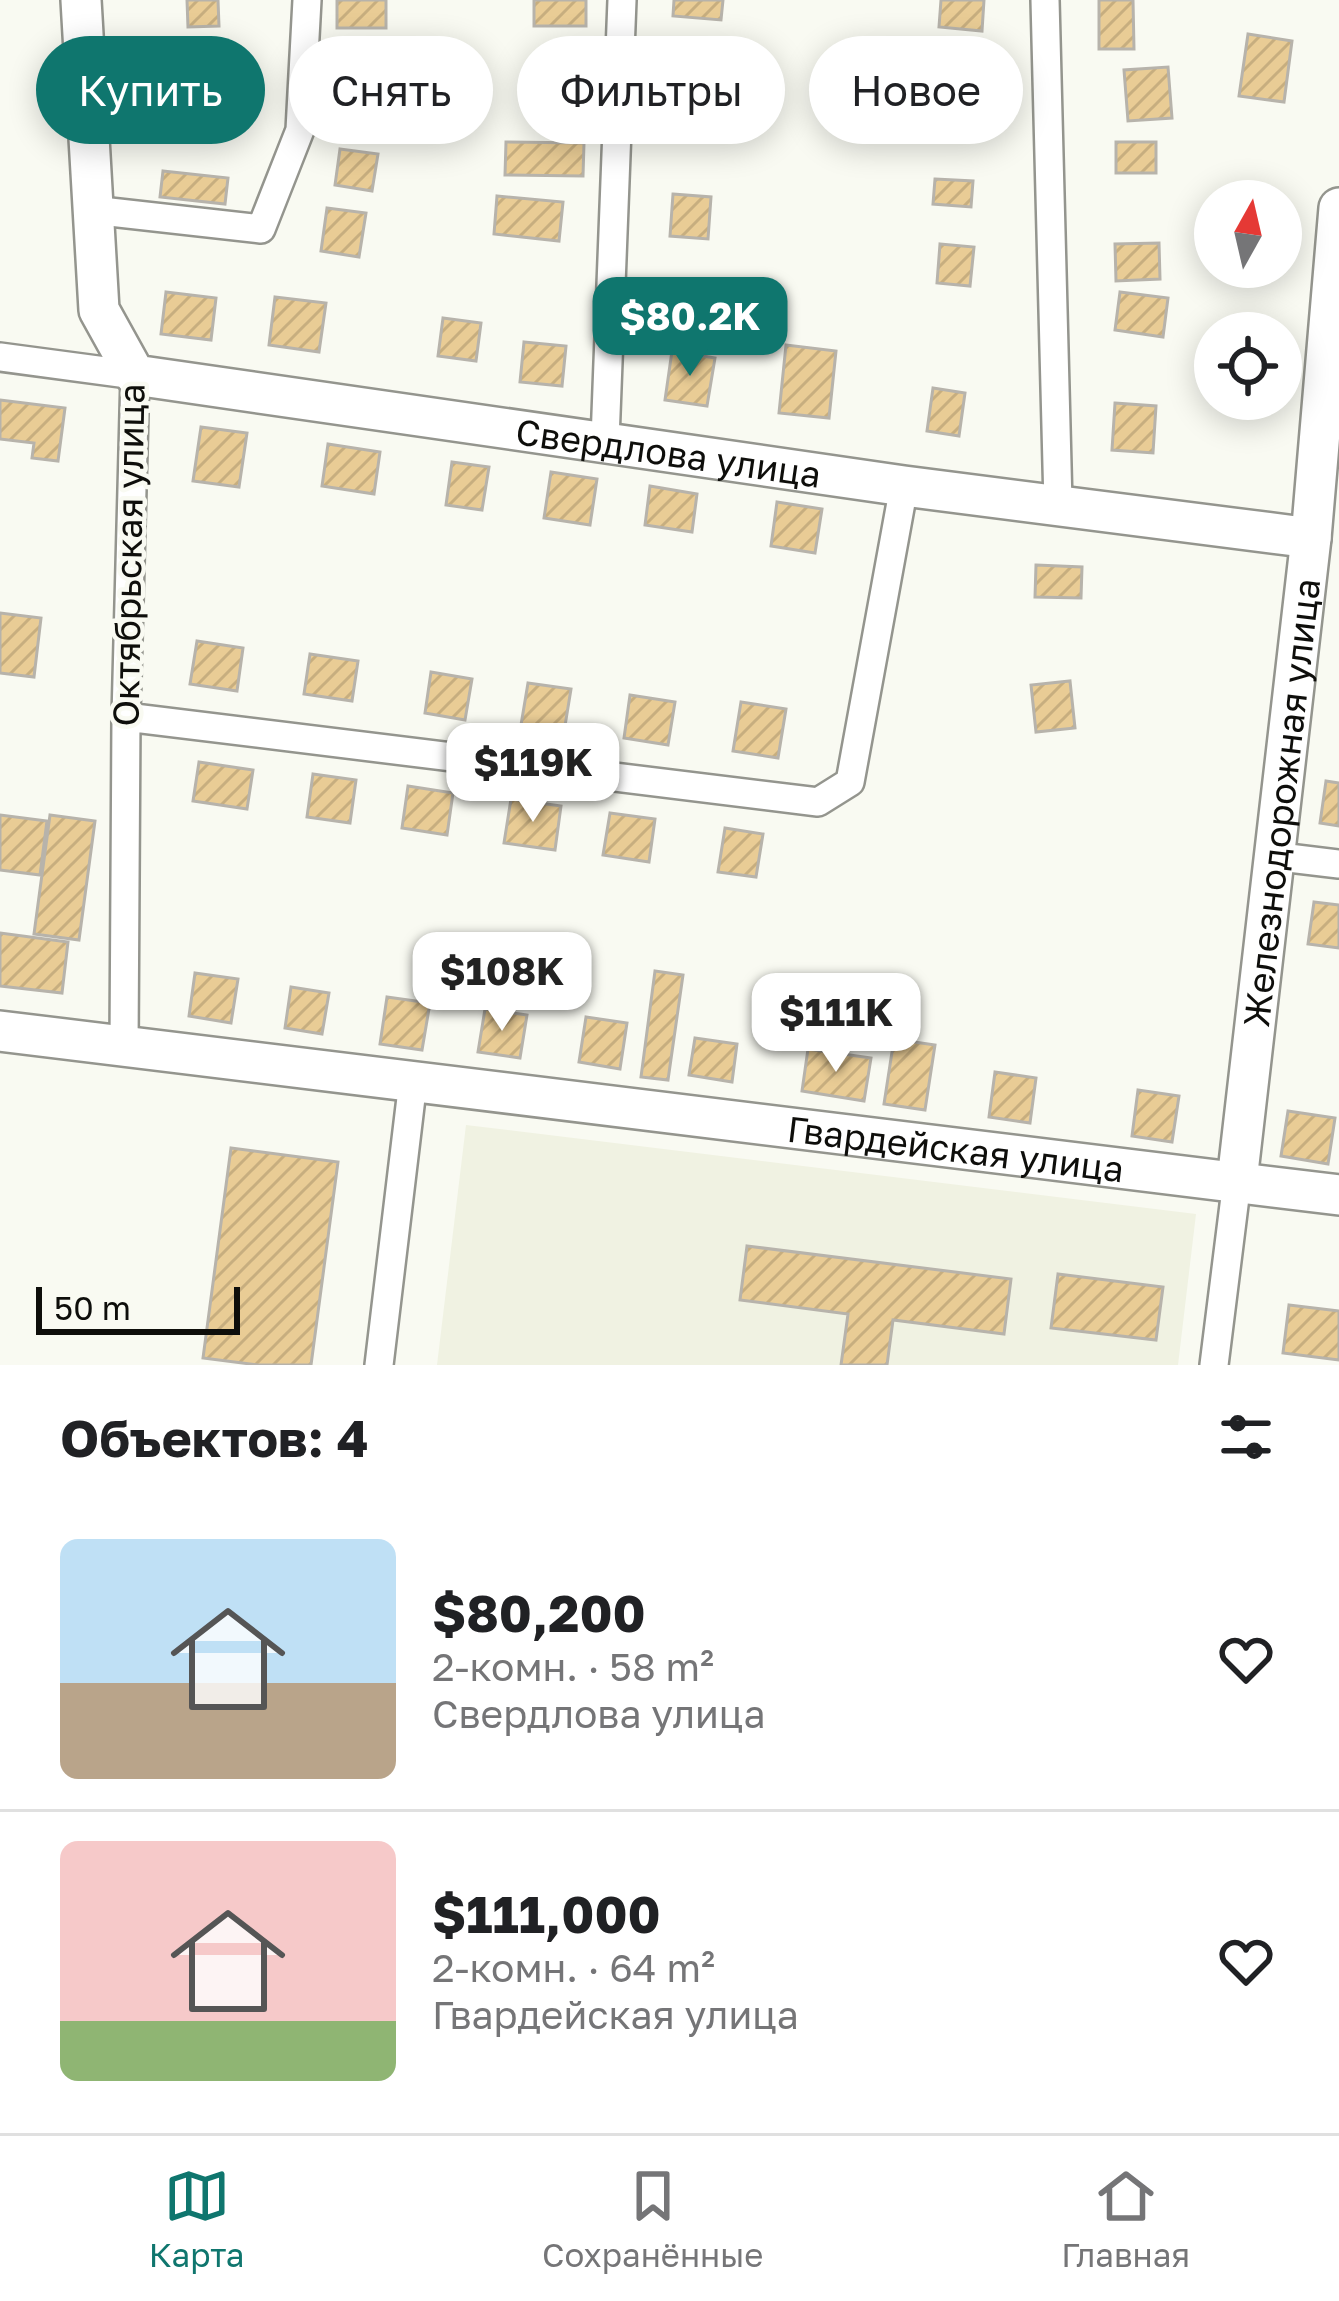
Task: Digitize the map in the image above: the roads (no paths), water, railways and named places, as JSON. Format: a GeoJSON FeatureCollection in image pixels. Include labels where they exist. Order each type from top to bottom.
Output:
{"type":"FeatureCollection","features":[{"type":"Feature","properties":{"kind":"street","name":"Октябрьская улица"},"geometry":{"type":"LineString","coordinates":[[81,0],[99,310],[135,375],[124,1047]]}},
{"type":"Feature","properties":{"kind":"street"},"geometry":{"type":"LineString","coordinates":[[92,211],[261,229],[300,130],[307,0]]}},
{"type":"Feature","properties":{"kind":"street"},"geometry":{"type":"LineString","coordinates":[[605,440],[622,0]]}},
{"type":"Feature","properties":{"kind":"street"},"geometry":{"type":"LineString","coordinates":[[1046,0],[1058,504]]}},
{"type":"Feature","properties":{"kind":"street","name":"Железнодорожная улица"},"geometry":{"type":"LineString","coordinates":[[1237,1181],[1273,856],[1325,539],[1339,208]]}},
{"type":"Feature","properties":{"kind":"street","name":"Свердлова улица"},"geometry":{"type":"LineString","coordinates":[[0,357],[904,486],[1325,539]]}},
{"type":"Feature","properties":{"kind":"street"},"geometry":{"type":"LineString","coordinates":[[126,717],[818,802],[850,782],[904,486]]}},
{"type":"Feature","properties":{"kind":"street"},"geometry":{"type":"LineString","coordinates":[[1273,856],[1339,864]]}},
{"type":"Feature","properties":{"kind":"street","name":"Гвардейская улица"},"geometry":{"type":"LineString","coordinates":[[0,1031],[1339,1195]]}},
{"type":"Feature","properties":{"kind":"street"},"geometry":{"type":"LineString","coordinates":[[379,1365],[412,1082]]}},
{"type":"Feature","properties":{"kind":"street"},"geometry":{"type":"LineString","coordinates":[[1214,1365],[1237,1181]]}}]}
